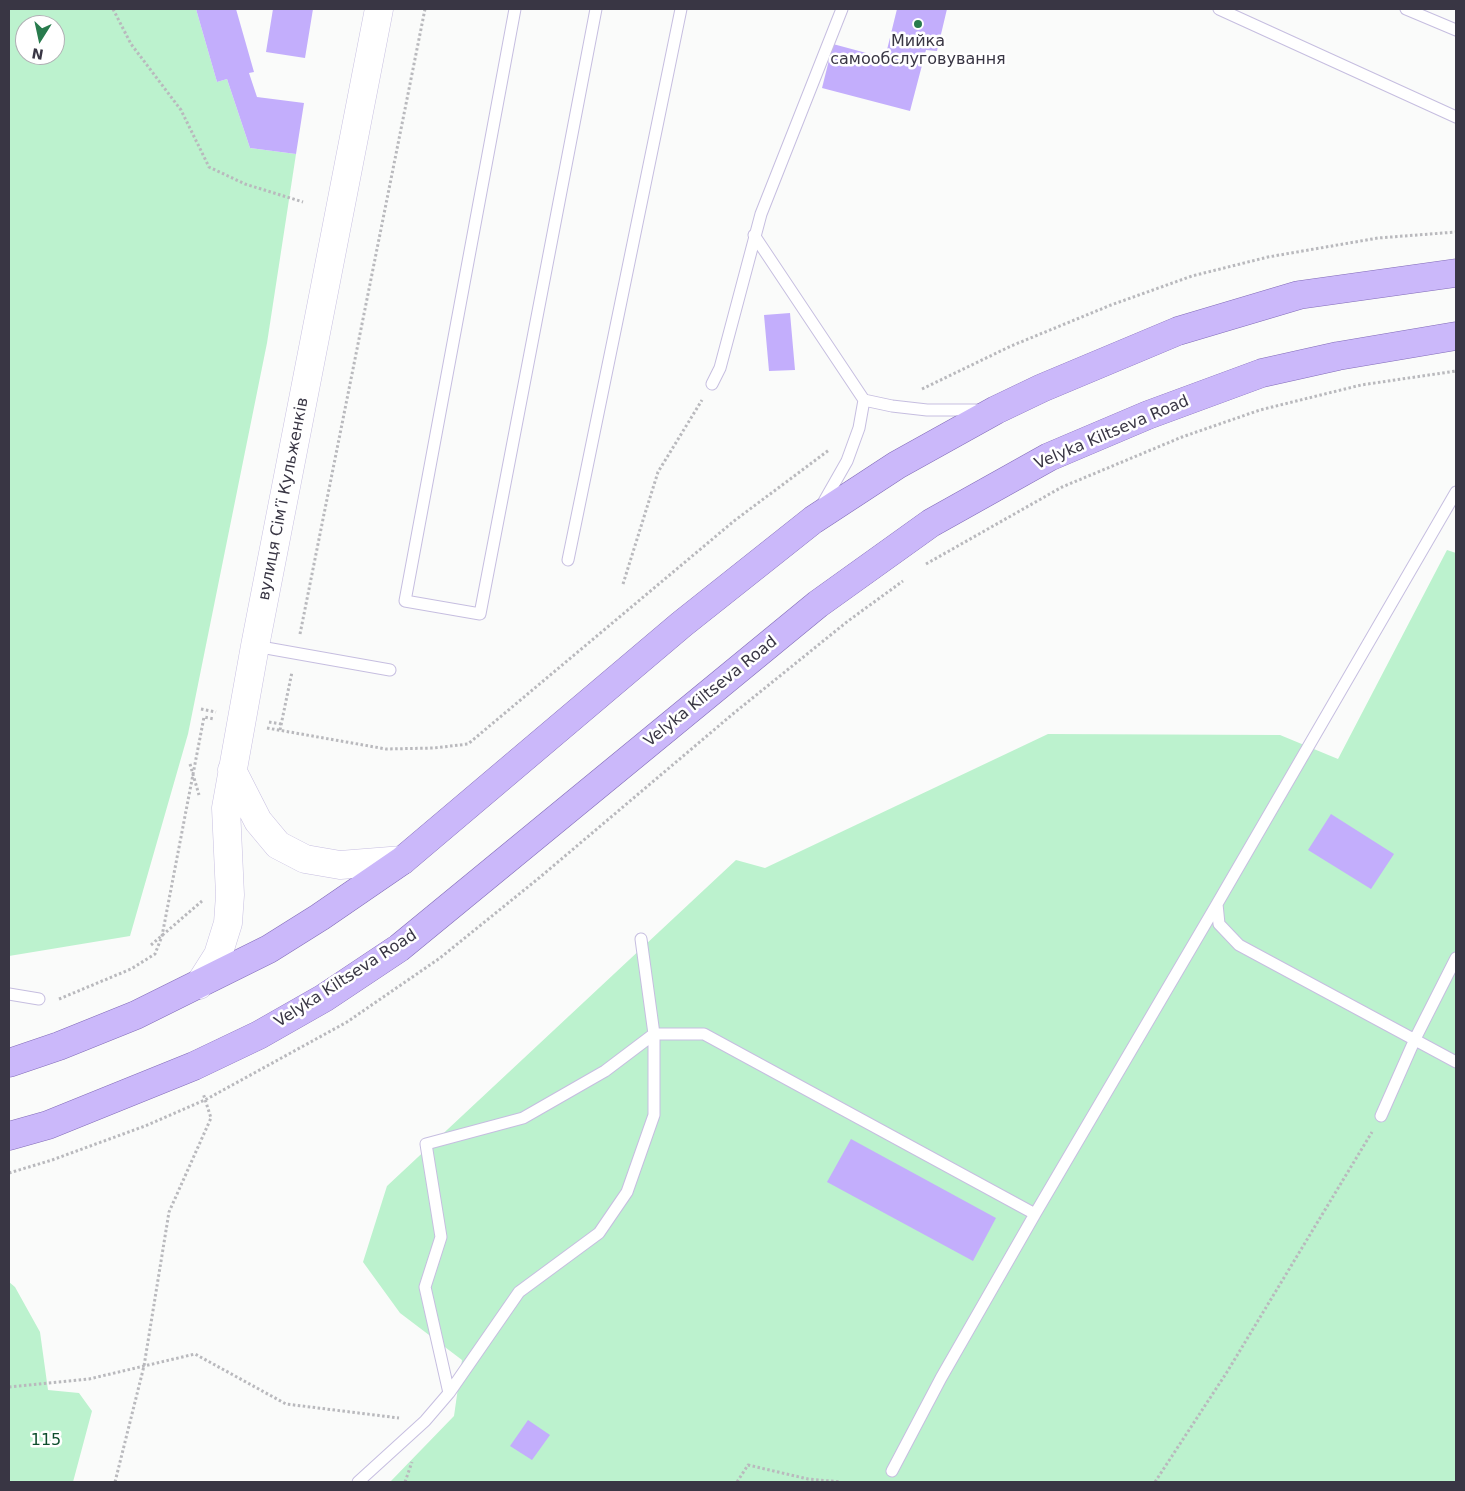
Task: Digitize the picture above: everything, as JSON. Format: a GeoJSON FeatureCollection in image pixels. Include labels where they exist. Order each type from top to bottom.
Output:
{"type":"FeatureCollection","features":[{"type":"Feature","properties":{"kind":"main road","name":"вулиця Сімʼї Кульженків"},"geometry":{"type":"LineString","coordinates":[[199,985],[218,954],[228,923],[230,895],[226,808],[232,770],[379,9]]}},
{"type":"Feature","properties":{"kind":"main road"},"geometry":{"type":"LineString","coordinates":[[9,1063],[105,1029],[199,985],[269,949],[403,860],[682,624],[813,520],[897,465],[996,410],[1042,388],[1178,331],[1299,295],[1456,272]]}},
{"type":"Feature","properties":{"kind":"main road","name":"Velyka Kiltseva Road"},"geometry":{"type":"LineString","coordinates":[[9,1136],[48,1125],[194,1066],[275,1026],[324,998],[399,948],[818,604],[931,523],[1049,457],[1148,414],[1253,377],[1338,356],[1456,336]]}},
{"type":"Feature","properties":{"kind":"main road"},"geometry":{"type":"LineString","coordinates":[[232,770],[258,821],[278,845],[305,859],[340,865],[403,860]]}},
{"type":"Feature","properties":{"kind":"lane"},"geometry":{"type":"LineString","coordinates":[[515,9],[405,601],[480,614],[596,9]]}},
{"type":"Feature","properties":{"kind":"lane"},"geometry":{"type":"LineString","coordinates":[[568,560],[681,9]]}},
{"type":"Feature","properties":{"kind":"lane"},"geometry":{"type":"LineString","coordinates":[[712,384],[720,368],[754,235],[842,9]]}},
{"type":"Feature","properties":{"kind":"lane"},"geometry":{"type":"LineString","coordinates":[[1219,9],[1456,117]]}},
{"type":"Feature","properties":{"kind":"lane"},"geometry":{"type":"LineString","coordinates":[[1406,9],[1456,30]]}},
{"type":"Feature","properties":{"kind":"lane"},"geometry":{"type":"LineString","coordinates":[[754,235],[864,400],[859,428],[847,461],[813,520]]}},
{"type":"Feature","properties":{"kind":"lane"},"geometry":{"type":"LineString","coordinates":[[864,400],[892,406],[927,410],[996,410]]}},
{"type":"Feature","properties":{"kind":"lane"},"geometry":{"type":"LineString","coordinates":[[892,1472],[941,1378],[1035,1214],[1456,492]]}},
{"type":"Feature","properties":{"kind":"lane"},"geometry":{"type":"LineString","coordinates":[[255,646],[296,655],[390,670]]}},
{"type":"Feature","properties":{"kind":"lane"},"geometry":{"type":"LineString","coordinates":[[1217,904],[1219,924],[1239,945],[1456,1062]]}},
{"type":"Feature","properties":{"kind":"lane"},"geometry":{"type":"LineString","coordinates":[[358,1482],[425,1421],[449,1393],[519,1292],[599,1233],[627,1192],[654,1115],[654,1034],[642,939]]}},
{"type":"Feature","properties":{"kind":"lane"},"geometry":{"type":"LineString","coordinates":[[1382,1116],[1415,1040],[1456,958]]}},
{"type":"Feature","properties":{"kind":"lane"},"geometry":{"type":"LineString","coordinates":[[9,994],[39,999]]}},
{"type":"Feature","properties":{"kind":"lane"},"geometry":{"type":"LineString","coordinates":[[449,1393],[425,1287],[441,1237],[426,1144],[523,1118],[605,1071],[654,1034],[704,1034],[1035,1214]]}},
{"type":"Feature","properties":{"kind":"path"},"geometry":{"type":"LineString","coordinates":[[112,9],[131,44],[181,110],[209,167],[245,184],[303,202]]}},
{"type":"Feature","properties":{"kind":"path"},"geometry":{"type":"LineString","coordinates":[[280,730],[425,9]]}},
{"type":"Feature","properties":{"kind":"path"},"geometry":{"type":"LineString","coordinates":[[892,406],[1011,346],[1111,305],[1192,276],[1268,257],[1378,238],[1456,232]]}},
{"type":"Feature","properties":{"kind":"path"},"geometry":{"type":"LineString","coordinates":[[918,570],[1062,487],[1182,436],[1260,410],[1361,385],[1456,371]]}},
{"type":"Feature","properties":{"kind":"path"},"geometry":{"type":"LineString","coordinates":[[623,584],[658,472],[712,384]]}},
{"type":"Feature","properties":{"kind":"path"},"geometry":{"type":"LineString","coordinates":[[50,1002],[131,969],[155,954],[162,936],[204,717],[386,749],[434,748],[468,744],[734,521],[859,428]]}},
{"type":"Feature","properties":{"kind":"path"},"geometry":{"type":"LineString","coordinates":[[9,1173],[52,1160],[145,1126],[205,1100],[347,1022],[440,958],[540,878],[734,713],[848,621],[911,575]]}},
{"type":"Feature","properties":{"kind":"path"},"geometry":{"type":"LineString","coordinates":[[190,764],[200,805]]}},
{"type":"Feature","properties":{"kind":"path"},"geometry":{"type":"LineString","coordinates":[[151,945],[204,898]]}},
{"type":"Feature","properties":{"kind":"path"},"geometry":{"type":"LineString","coordinates":[[115,1482],[144,1366],[169,1212],[212,1118],[194,1066]]}},
{"type":"Feature","properties":{"kind":"path"},"geometry":{"type":"LineString","coordinates":[[1156,1482],[1227,1372],[1382,1116]]}},
{"type":"Feature","properties":{"kind":"path"},"geometry":{"type":"LineString","coordinates":[[9,1387],[89,1378],[195,1354],[286,1404],[425,1421]]}},
{"type":"Feature","properties":{"kind":"path"},"geometry":{"type":"LineString","coordinates":[[737,1482],[748,1465],[808,1479],[841,1482]]}},
{"type":"Feature","properties":{"kind":"green space"},"geometry":{"type":"Polygon","coordinates":[[[9,9],[196,9],[217,82],[227,79],[250,148],[296,154],[267,343],[188,734],[130,936],[9,956],[9,9]]]}},
{"type":"Feature","properties":{"kind":"green space"},"geometry":{"type":"Polygon","coordinates":[[[1447,550],[1456,553],[1456,1482],[390,1482],[454,1416],[462,1360],[400,1313],[363,1262],[387,1186],[736,860],[765,868],[1048,734],[1280,735],[1338,759],[1447,550]]]}},
{"type":"Feature","properties":{"kind":"green space","name":"115"},"geometry":{"type":"Polygon","coordinates":[[[9,1282],[15,1287],[40,1332],[48,1390],[79,1393],[92,1411],[73,1482],[9,1482],[9,1282]]]}},
{"type":"Feature","properties":{"kind":"building"},"geometry":{"type":"Polygon","coordinates":[[[196,9],[236,9],[254,72],[249,73],[257,97],[304,103],[296,154],[250,148],[227,79],[217,82],[196,9]]]}},
{"type":"Feature","properties":{"kind":"building"},"geometry":{"type":"Polygon","coordinates":[[[273,9],[313,9],[305,58],[266,52],[273,9]]]}},
{"type":"Feature","properties":{"kind":"building"},"geometry":{"type":"Polygon","coordinates":[[[897,9],[947,9],[937,51],[926,50],[910,111],[822,88],[833,44],[885,58],[897,9]]]}},
{"type":"Feature","properties":{"kind":"building"},"geometry":{"type":"Polygon","coordinates":[[[790,313],[795,370],[769,371],[764,315],[790,313]]]}},
{"type":"Feature","properties":{"kind":"building"},"geometry":{"type":"Polygon","coordinates":[[[1331,814],[1394,854],[1371,889],[1308,850],[1331,814]]]}},
{"type":"Feature","properties":{"kind":"building"},"geometry":{"type":"Polygon","coordinates":[[[851,1139],[996,1218],[973,1261],[827,1182],[851,1139]]]}},
{"type":"Feature","properties":{"kind":"building"},"geometry":{"type":"Polygon","coordinates":[[[528,1420],[550,1435],[532,1460],[510,1446],[528,1420]]]}},
{"type":"Feature","properties":{"kind":"place","name":"Мийка самообслуговування"},"geometry":{"type":"Point","coordinates":[918,24]}}]}
